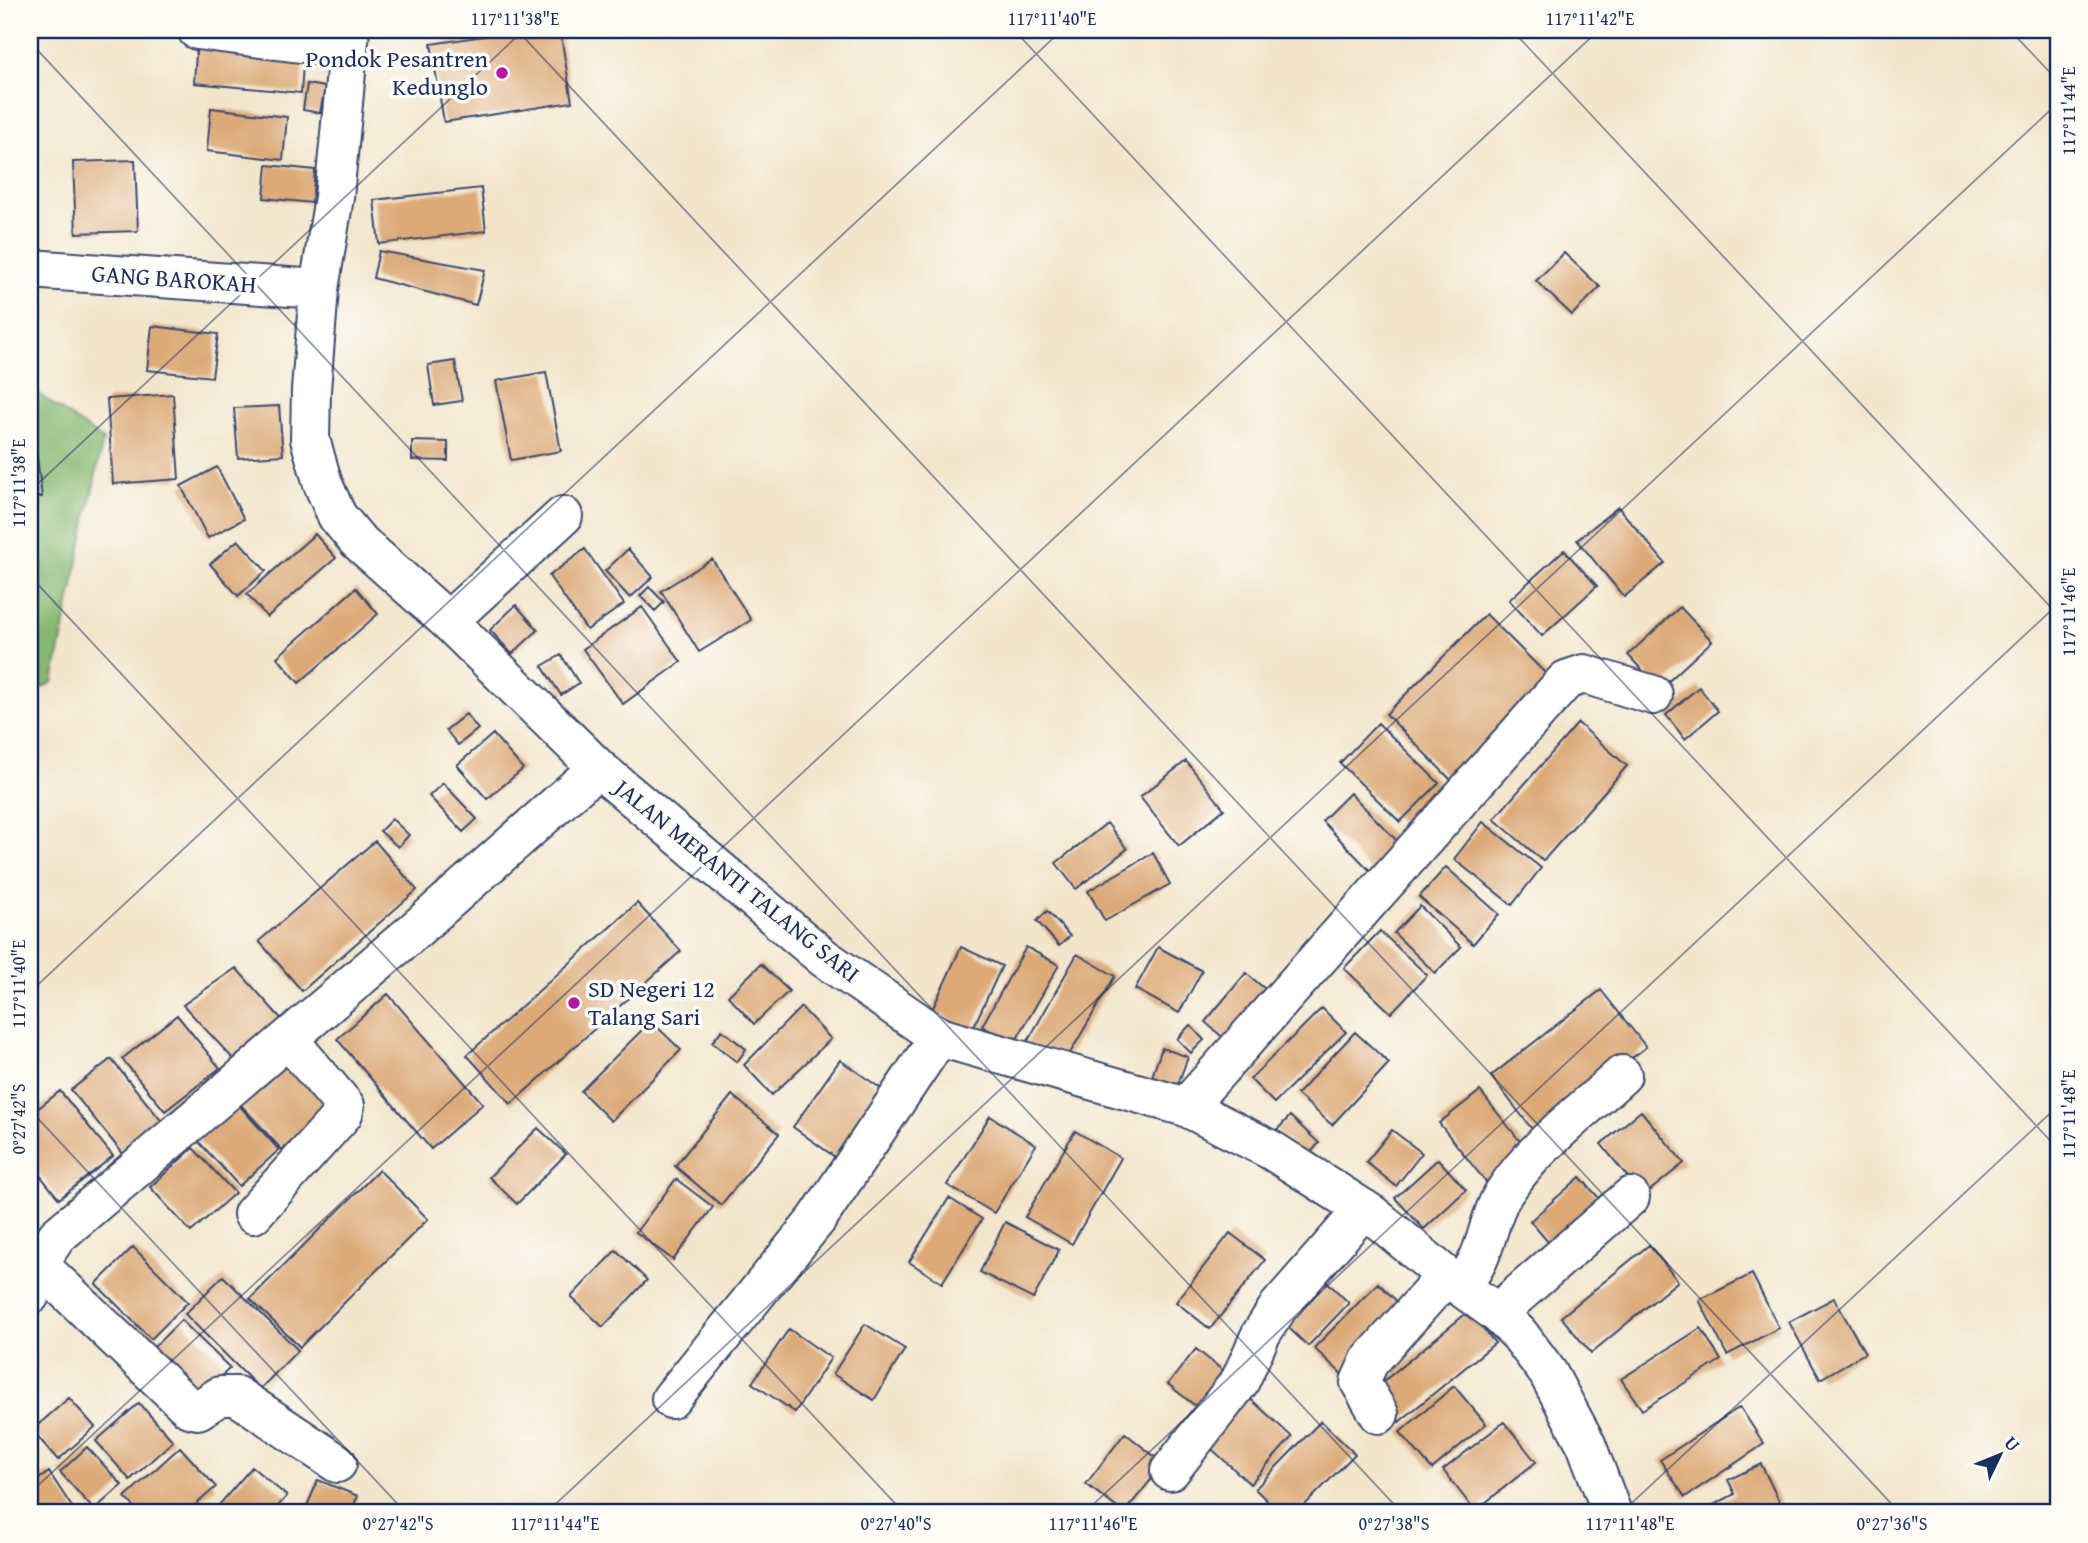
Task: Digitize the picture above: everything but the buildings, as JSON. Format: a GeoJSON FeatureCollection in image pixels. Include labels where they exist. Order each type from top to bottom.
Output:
{"type":"FeatureCollection","features":[{"type":"Feature","properties":{"kind":"street"},"geometry":{"type":"LineString","coordinates":[[197,30],[349,40]]}},
{"type":"Feature","properties":{"kind":"street","name":"JALAN MERANTI TALANG SARI"},"geometry":{"type":"LineString","coordinates":[[349,40],[334,197],[319,289],[310,439],[323,484],[337,516],[357,540],[448,621],[598,768],[824,958],[939,1037],[1186,1107],[1271,1150],[1364,1209],[1497,1313],[1518,1334],[1548,1373],[1586,1444],[1612,1513]]}},
{"type":"Feature","properties":{"kind":"street","name":"GANG BAROKAH"},"geometry":{"type":"LineString","coordinates":[[30,269],[319,289]]}},
{"type":"Feature","properties":{"kind":"street"},"geometry":{"type":"LineString","coordinates":[[448,621],[563,516]]}},
{"type":"Feature","properties":{"kind":"street"},"geometry":{"type":"LineString","coordinates":[[1186,1107],[1566,680],[1584,674],[1653,695]]}},
{"type":"Feature","properties":{"kind":"street"},"geometry":{"type":"LineString","coordinates":[[337,1463],[237,1396],[220,1395],[198,1410],[189,1408],[34,1280],[57,1236],[288,1039],[598,768]]}},
{"type":"Feature","properties":{"kind":"street"},"geometry":{"type":"LineString","coordinates":[[671,1399],[817,1219],[939,1037]]}},
{"type":"Feature","properties":{"kind":"street"},"geometry":{"type":"LineString","coordinates":[[253,1214],[343,1115],[345,1106],[288,1039]]}},
{"type":"Feature","properties":{"kind":"street"},"geometry":{"type":"LineString","coordinates":[[1379,1414],[1360,1382],[1369,1362],[1483,1251],[1496,1208],[1512,1182],[1535,1154],[1622,1075]]}},
{"type":"Feature","properties":{"kind":"street"},"geometry":{"type":"LineString","coordinates":[[1497,1313],[1630,1197]]}},
{"type":"Feature","properties":{"kind":"street"},"geometry":{"type":"LineString","coordinates":[[1170,1471],[1240,1381],[1261,1334],[1279,1306],[1364,1209]]}},
{"type":"Feature","properties":{"kind":"green space"},"geometry":{"type":"Polygon","coordinates":[[[30,388],[103,440],[53,682],[30,694],[30,388]]]}},
{"type":"Feature","properties":{"kind":"place","name":"Pondok Pesantren Kedunglo"},"geometry":{"type":"Point","coordinates":[502,73]}},
{"type":"Feature","properties":{"kind":"place","name":"SD Negeri 12 Talang Sari"},"geometry":{"type":"Point","coordinates":[574,1003]}}]}
